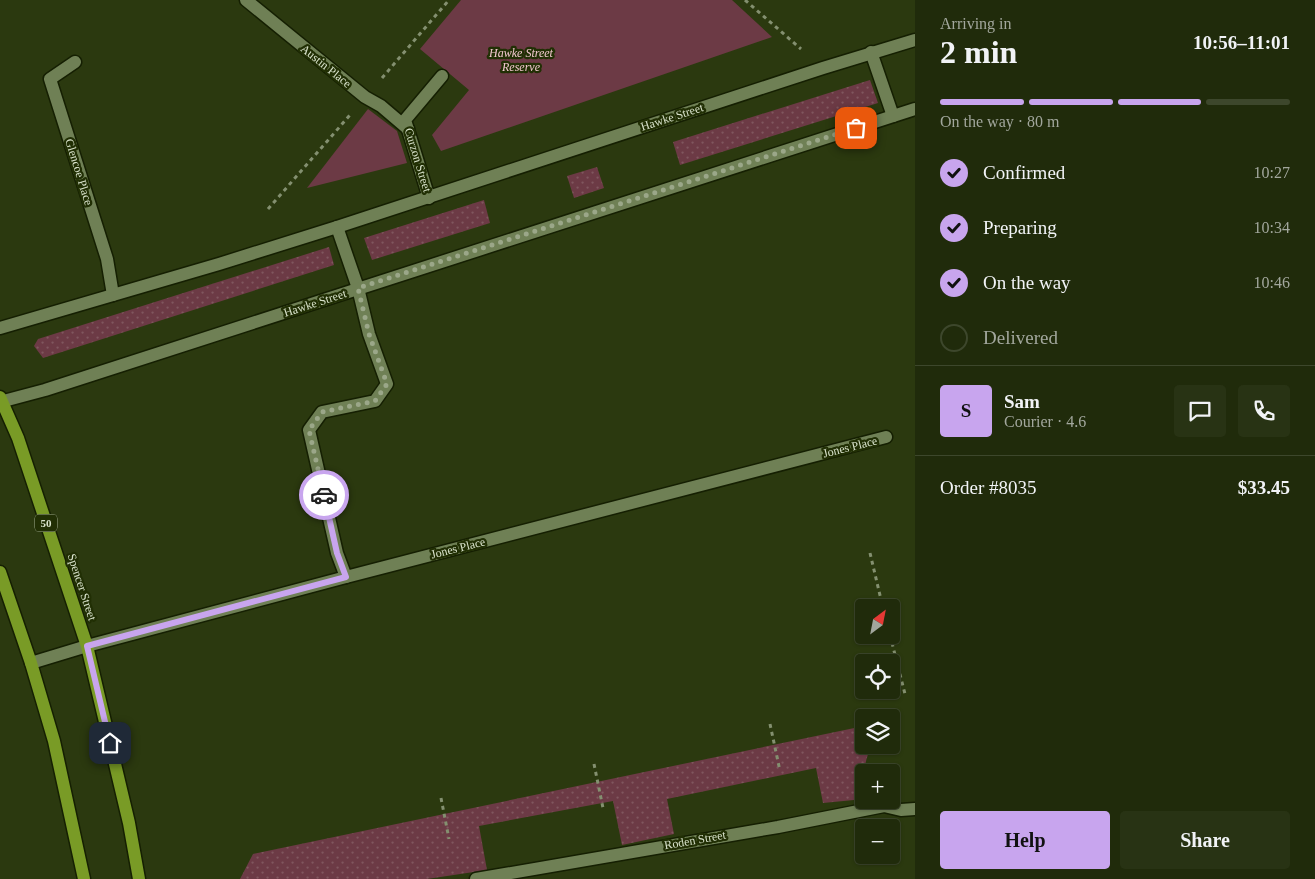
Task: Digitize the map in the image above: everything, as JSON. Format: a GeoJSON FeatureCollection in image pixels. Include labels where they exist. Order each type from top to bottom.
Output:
{"type":"FeatureCollection","features":[{"type":"Feature","properties":{"kind":"main road","name":"Spencer Street"},"geometry":{"type":"LineString","coordinates":[[1,400],[21,448],[87,646],[129,823],[139,879]]}},
{"type":"Feature","properties":{"kind":"main road"},"geometry":{"type":"LineString","coordinates":[[0,572],[31,663],[54,740],[84,879]]}},
{"type":"Feature","properties":{"kind":"street","name":"Austin Place"},"geometry":{"type":"LineString","coordinates":[[246,0],[366,98],[381,106],[408,129]]}},
{"type":"Feature","properties":{"kind":"street","name":"Hawke Street"},"geometry":{"type":"LineString","coordinates":[[0,328],[430,198],[871,52],[915,40]]}},
{"type":"Feature","properties":{"kind":"street"},"geometry":{"type":"LineString","coordinates":[[871,52],[893,116]]}},
{"type":"Feature","properties":{"kind":"street","name":"Glencoe Place"},"geometry":{"type":"LineString","coordinates":[[75,62],[50,79],[107,259],[113,295]]}},
{"type":"Feature","properties":{"kind":"street","name":"Curzon Street"},"geometry":{"type":"LineString","coordinates":[[430,198],[405,120],[442,76]]}},
{"type":"Feature","properties":{"kind":"street","name":"Hawke Street"},"geometry":{"type":"LineString","coordinates":[[1,400],[44,390],[915,109]]}},
{"type":"Feature","properties":{"kind":"street"},"geometry":{"type":"LineString","coordinates":[[337,227],[358,288],[369,334],[387,384],[375,401],[322,412],[309,430],[337,553],[346,577]]}},
{"type":"Feature","properties":{"kind":"street","name":"Jones Place"},"geometry":{"type":"LineString","coordinates":[[31,663],[87,646],[346,577],[886,437]]}},
{"type":"Feature","properties":{"kind":"street","name":"Roden Street"},"geometry":{"type":"LineString","coordinates":[[476,879],[778,827],[884,806],[901,810],[915,809]]}},
{"type":"Feature","properties":{"kind":"path"},"geometry":{"type":"LineString","coordinates":[[268,209],[449,0]]}},
{"type":"Feature","properties":{"kind":"path"},"geometry":{"type":"LineString","coordinates":[[745,0],[823,68]]}},
{"type":"Feature","properties":{"kind":"path"},"geometry":{"type":"LineString","coordinates":[[870,553],[882,599]]}},
{"type":"Feature","properties":{"kind":"path"},"geometry":{"type":"LineString","coordinates":[[892,644],[905,694]]}},
{"type":"Feature","properties":{"kind":"path"},"geometry":{"type":"LineString","coordinates":[[770,724],[780,771]]}},
{"type":"Feature","properties":{"kind":"path"},"geometry":{"type":"LineString","coordinates":[[594,764],[602,808]]}},
{"type":"Feature","properties":{"kind":"path"},"geometry":{"type":"LineString","coordinates":[[441,798],[449,839]]}},
{"type":"Feature","properties":{"kind":"green space","name":"Hawke Street Reserve"},"geometry":{"type":"Polygon","coordinates":[[[461,0],[732,0],[772,37],[441,151],[432,135],[469,90],[420,49],[461,0]]]}},
{"type":"Feature","properties":{"kind":"green space"},"geometry":{"type":"Polygon","coordinates":[[[870,80],[878,103],[680,165],[673,142],[870,80]]]}},
{"type":"Feature","properties":{"kind":"green space"},"geometry":{"type":"Polygon","coordinates":[[[368,109],[397,131],[407,163],[307,188],[368,109]]]}},
{"type":"Feature","properties":{"kind":"green space"},"geometry":{"type":"Polygon","coordinates":[[[597,167],[604,188],[574,198],[567,176],[597,167]]]}},
{"type":"Feature","properties":{"kind":"green space"},"geometry":{"type":"Polygon","coordinates":[[[484,200],[490,223],[372,260],[364,238],[484,200]]]}},
{"type":"Feature","properties":{"kind":"green space"},"geometry":{"type":"Polygon","coordinates":[[[329,247],[334,265],[43,358],[34,346],[38,339],[329,247]]]}},
{"type":"Feature","properties":{"kind":"green space"},"geometry":{"type":"Polygon","coordinates":[[[855,728],[855,754],[869,754],[866,764],[855,764],[855,800],[823,803],[816,768],[667,799],[674,834],[622,845],[613,801],[479,826],[487,870],[427,879],[240,879],[253,854],[855,728]]]}},
{"type":"Feature","properties":{"kind":"way so far"},"geometry":{"type":"LineString","coordinates":[[324,495],[309,430],[322,412],[375,401],[387,384],[369,334],[358,288],[856,128]]}},
{"type":"Feature","properties":{"kind":"route"},"geometry":{"type":"LineString","coordinates":[[110,743],[87,646],[346,577],[337,553],[324,495]]}}]}
